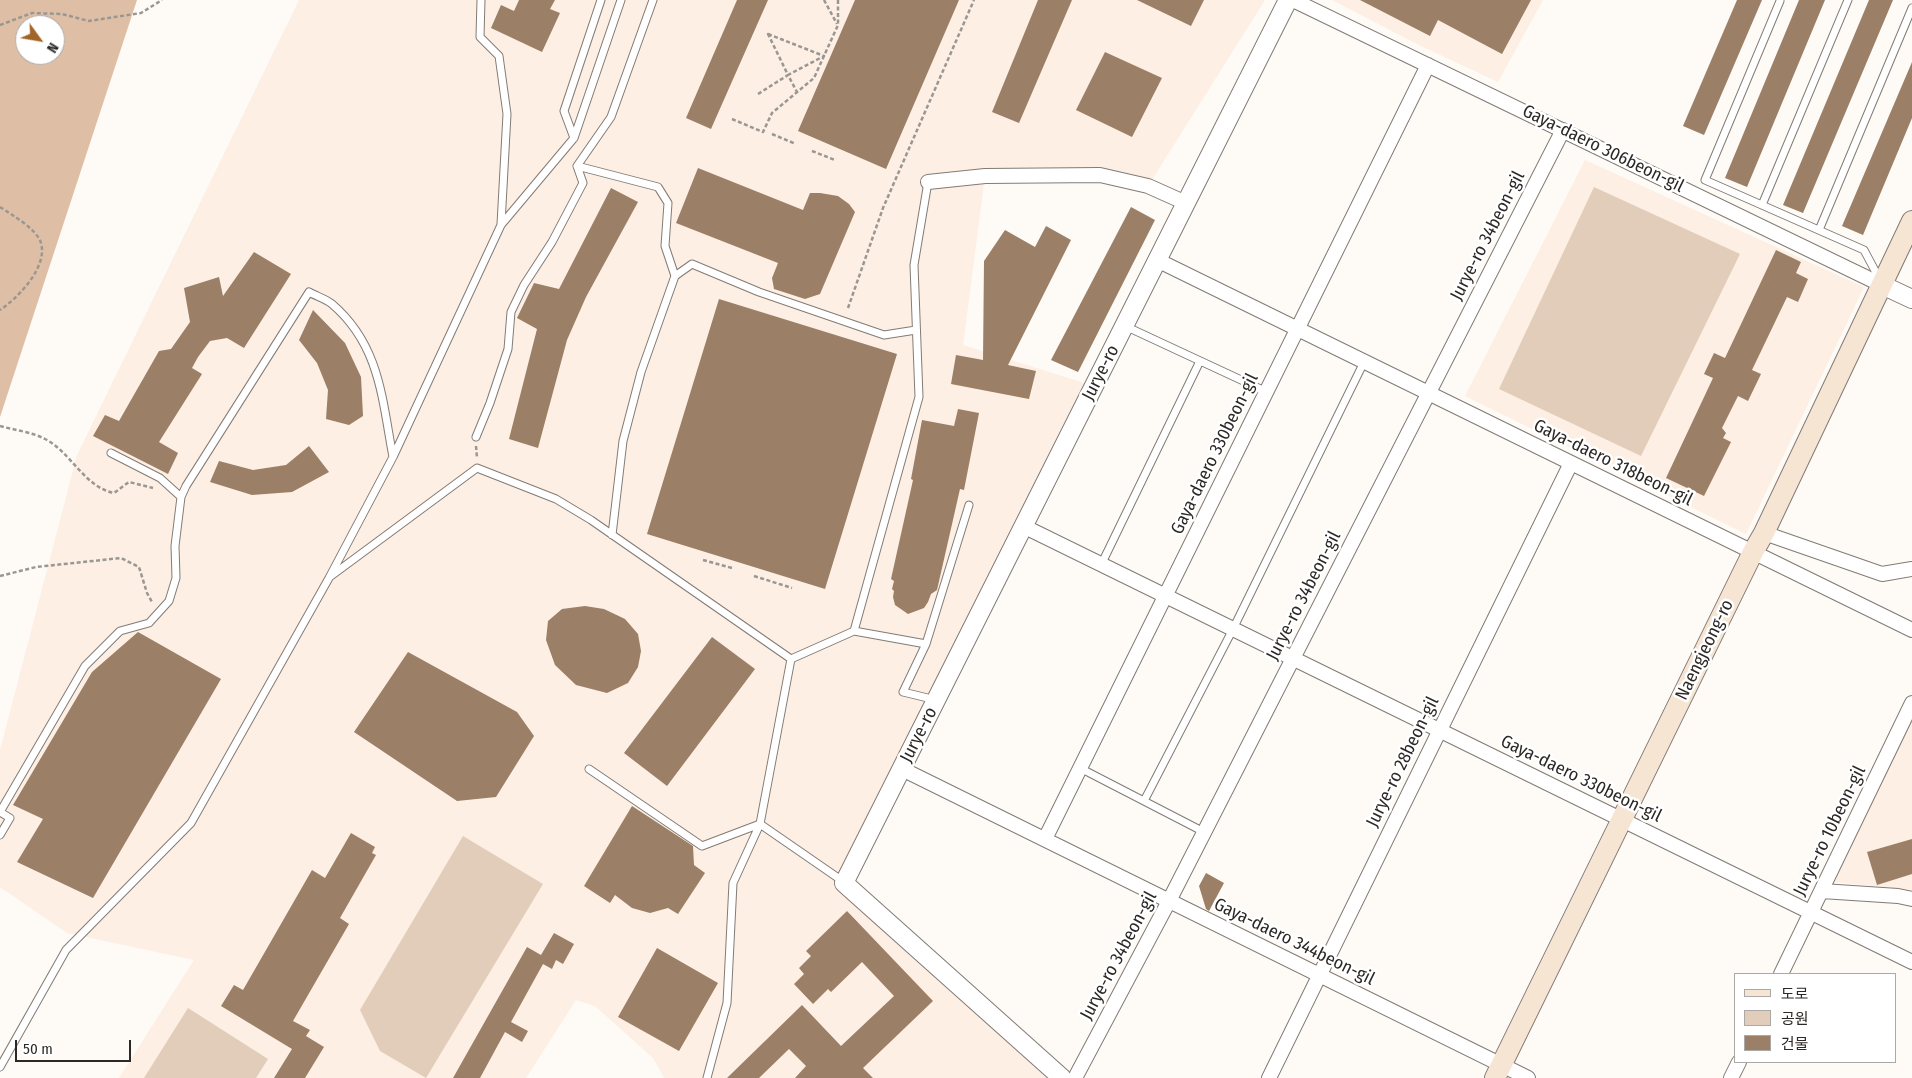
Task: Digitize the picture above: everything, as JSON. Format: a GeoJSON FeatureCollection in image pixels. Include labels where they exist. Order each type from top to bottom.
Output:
{"type":"FeatureCollection","features":[{"type":"Feature","properties":{"kind":"main road","name":"Naengjeong-ro"},"geometry":{"type":"LineString","coordinates":[[1498,1072],[1764,533],[1912,221]]}},
{"type":"Feature","properties":{"kind":"street","name":"Jurye-ro"},"geometry":{"type":"LineString","coordinates":[[844,883],[1288,0]]}},
{"type":"Feature","properties":{"kind":"street","name":"Gaya-daero 306beon-gil"},"geometry":{"type":"LineString","coordinates":[[1293,0],[1912,298]]}},
{"type":"Feature","properties":{"kind":"street"},"geometry":{"type":"LineString","coordinates":[[1298,329],[1428,65]]}},
{"type":"Feature","properties":{"kind":"street","name":"Jurye-ro 34beon-gil"},"geometry":{"type":"LineString","coordinates":[[1075,1078],[1169,901],[1563,130]]}},
{"type":"Feature","properties":{"kind":"street"},"geometry":{"type":"LineString","coordinates":[[928,182],[985,176],[1100,175],[1148,186],[1186,203]]}},
{"type":"Feature","properties":{"kind":"street","name":"Gaya-daero 318beon-gil"},"geometry":{"type":"LineString","coordinates":[[1157,260],[1912,630]]}},
{"type":"Feature","properties":{"kind":"street","name":"Gaya-daero 330beon-gil"},"geometry":{"type":"LineString","coordinates":[[1165,596],[1298,329]]}},
{"type":"Feature","properties":{"kind":"street","name":"Jurye-ro 28beon-gil"},"geometry":{"type":"LineString","coordinates":[[1269,1078],[1571,463]]}},
{"type":"Feature","properties":{"kind":"street","name":"Gaya-daero 330beon-gil"},"geometry":{"type":"LineString","coordinates":[[1024,526],[1912,962]]}},
{"type":"Feature","properties":{"kind":"street"},"geometry":{"type":"LineString","coordinates":[[1764,533],[1882,574],[1912,569]]}},
{"type":"Feature","properties":{"kind":"street"},"geometry":{"type":"LineString","coordinates":[[1045,839],[1165,596]]}},
{"type":"Feature","properties":{"kind":"street","name":"Jurye-ro 10beon-gil"},"geometry":{"type":"LineString","coordinates":[[1781,973],[1912,703]]}},
{"type":"Feature","properties":{"kind":"street","name":"Gaya-daero 344beon-gil"},"geometry":{"type":"LineString","coordinates":[[902,769],[1319,975],[1498,1072],[1528,1078]]}},
{"type":"Feature","properties":{"kind":"street"},"geometry":{"type":"LineString","coordinates":[[844,883],[1062,1078]]}},
{"type":"Feature","properties":{"kind":"street"},"geometry":{"type":"LineString","coordinates":[[1822,891],[1912,899]]}},
{"type":"Feature","properties":{"kind":"street"},"geometry":{"type":"LineString","coordinates":[[1731,1078],[1738,1063]]}},
{"type":"Feature","properties":{"kind":"lane"},"geometry":{"type":"LineString","coordinates":[[481,0],[480,37],[499,56],[507,114],[501,225]]}},
{"type":"Feature","properties":{"kind":"lane"},"geometry":{"type":"LineString","coordinates":[[574,138],[564,111],[601,0]]}},
{"type":"Feature","properties":{"kind":"lane"},"geometry":{"type":"LineString","coordinates":[[0,1066],[66,950],[192,823],[329,578],[393,456],[501,225],[574,138],[621,0]]}},
{"type":"Feature","properties":{"kind":"lane"},"geometry":{"type":"LineString","coordinates":[[577,166],[610,117],[653,0]]}},
{"type":"Feature","properties":{"kind":"lane"},"geometry":{"type":"LineString","coordinates":[[1762,205],[1848,0]]}},
{"type":"Feature","properties":{"kind":"lane"},"geometry":{"type":"LineString","coordinates":[[1780,1],[1705,180],[1864,250],[1882,285]]}},
{"type":"Feature","properties":{"kind":"lane"},"geometry":{"type":"LineString","coordinates":[[1819,230],[1912,8]]}},
{"type":"Feature","properties":{"kind":"lane"},"geometry":{"type":"LineString","coordinates":[[577,166],[658,187],[668,203],[665,246],[675,276]]}},
{"type":"Feature","properties":{"kind":"lane"},"geometry":{"type":"LineString","coordinates":[[476,437],[490,403],[508,349],[511,312],[524,285],[552,242],[583,183],[577,166]]}},
{"type":"Feature","properties":{"kind":"lane"},"geometry":{"type":"LineString","coordinates":[[854,632],[919,396],[914,265],[928,182]]}},
{"type":"Feature","properties":{"kind":"lane"},"geometry":{"type":"LineString","coordinates":[[612,535],[623,441],[641,372],[675,276],[692,264],[759,292],[884,335],[916,330]]}},
{"type":"Feature","properties":{"kind":"lane"},"geometry":{"type":"LineString","coordinates":[[0,835],[10,818],[0,812],[85,666],[120,631],[149,623],[169,601],[176,578],[175,546],[181,497],[186,486],[309,292],[331,303],[357,329],[375,365],[393,456]]}},
{"type":"Feature","properties":{"kind":"lane","name":"Jurye-ro"},"geometry":{"type":"LineString","coordinates":[[1124,326],[1266,392]]}},
{"type":"Feature","properties":{"kind":"lane"},"geometry":{"type":"LineString","coordinates":[[1101,565],[1200,361]]}},
{"type":"Feature","properties":{"kind":"lane"},"geometry":{"type":"LineString","coordinates":[[1144,801],[1233,629],[1364,362]]}},
{"type":"Feature","properties":{"kind":"lane"},"geometry":{"type":"LineString","coordinates":[[111,453],[160,478],[181,497]]}},
{"type":"Feature","properties":{"kind":"lane"},"geometry":{"type":"LineString","coordinates":[[329,578],[477,468],[556,498],[791,659]]}},
{"type":"Feature","properties":{"kind":"lane"},"geometry":{"type":"LineString","coordinates":[[936,700],[903,692],[926,644],[969,505]]}},
{"type":"Feature","properties":{"kind":"lane"},"geometry":{"type":"LineString","coordinates":[[791,659],[854,632],[926,644]]}},
{"type":"Feature","properties":{"kind":"lane"},"geometry":{"type":"LineString","coordinates":[[707,1078],[727,1003],[732,883],[760,824],[791,659]]}},
{"type":"Feature","properties":{"kind":"lane"},"geometry":{"type":"LineString","coordinates":[[1080,768],[1204,832]]}},
{"type":"Feature","properties":{"kind":"lane"},"geometry":{"type":"LineString","coordinates":[[589,769],[702,846],[760,824]]}},
{"type":"Feature","properties":{"kind":"lane"},"geometry":{"type":"LineString","coordinates":[[760,824],[844,883]]}},
{"type":"Feature","properties":{"kind":"path"},"geometry":{"type":"LineString","coordinates":[[0,25],[32,13],[62,14],[89,21],[141,13],[162,0]]}},
{"type":"Feature","properties":{"kind":"path"},"geometry":{"type":"LineString","coordinates":[[824,0],[838,25]]}},
{"type":"Feature","properties":{"kind":"path"},"geometry":{"type":"LineString","coordinates":[[732,119],[763,132],[772,113],[814,78],[838,25],[838,0]]}},
{"type":"Feature","properties":{"kind":"path"},"geometry":{"type":"LineString","coordinates":[[848,308],[883,208],[974,0]]}},
{"type":"Feature","properties":{"kind":"path"},"geometry":{"type":"LineString","coordinates":[[797,92],[768,34],[824,56]]}},
{"type":"Feature","properties":{"kind":"path"},"geometry":{"type":"LineString","coordinates":[[758,94],[824,56]]}},
{"type":"Feature","properties":{"kind":"path"},"geometry":{"type":"LineString","coordinates":[[772,134],[796,144]]}},
{"type":"Feature","properties":{"kind":"path"},"geometry":{"type":"LineString","coordinates":[[812,151],[835,160]]}},
{"type":"Feature","properties":{"kind":"path"},"geometry":{"type":"LineString","coordinates":[[0,207],[26,225],[41,242],[42,255],[26,288],[14,301],[0,310]]}},
{"type":"Feature","properties":{"kind":"path"},"geometry":{"type":"LineString","coordinates":[[0,426],[45,439],[91,481],[105,491],[114,493],[129,482],[166,492],[175,492]]}},
{"type":"Feature","properties":{"kind":"path"},"geometry":{"type":"LineString","coordinates":[[476,437],[477,468]]}},
{"type":"Feature","properties":{"kind":"path"},"geometry":{"type":"LineString","coordinates":[[0,576],[36,567],[121,558],[139,567],[147,593],[159,612]]}},
{"type":"Feature","properties":{"kind":"path"},"geometry":{"type":"LineString","coordinates":[[703,560],[732,568]]}},
{"type":"Feature","properties":{"kind":"path"},"geometry":{"type":"LineString","coordinates":[[754,576],[792,588]]}},
{"type":"Feature","properties":{"kind":"shaded area"},"geometry":{"type":"Polygon","coordinates":[[[0,0],[137,0],[0,417],[0,0]]]}},
{"type":"Feature","properties":{"kind":"shaded area"},"geometry":{"type":"Polygon","coordinates":[[[299,0],[1265,0],[1148,186],[985,176],[963,345],[1094,386],[844,882],[1062,1078],[664,1078],[653,1058],[595,1006],[576,1000],[526,1078],[119,1078],[194,960],[67,933],[0,887],[0,750],[77,455],[299,0]]]}},
{"type":"Feature","properties":{"kind":"shaded area"},"geometry":{"type":"Polygon","coordinates":[[[1332,0],[1543,0],[1498,82],[1417,44],[1332,0]]]}},
{"type":"Feature","properties":{"kind":"shaded area"},"geometry":{"type":"Polygon","coordinates":[[[1585,160],[1864,287],[1746,534],[1465,396],[1585,160]]]}},
{"type":"Feature","properties":{"kind":"shaded area"},"geometry":{"type":"Polygon","coordinates":[[[1912,718],[1912,890],[1834,882],[1912,718]]]}},
{"type":"Feature","properties":{"kind":"green space"},"geometry":{"type":"Polygon","coordinates":[[[1594,187],[1740,254],[1641,456],[1499,389],[1594,187]]]}},
{"type":"Feature","properties":{"kind":"green space"},"geometry":{"type":"Polygon","coordinates":[[[463,836],[543,884],[426,1078],[380,1051],[360,1010],[463,836]]]}},
{"type":"Feature","properties":{"kind":"green space"},"geometry":{"type":"Polygon","coordinates":[[[188,1008],[268,1059],[256,1078],[144,1078],[188,1008]]]}},
{"type":"Feature","properties":{"kind":"building"},"geometry":{"type":"Polygon","coordinates":[[[519,0],[555,0],[550,9],[560,13],[542,52],[491,28],[501,5],[514,11],[519,0]]]}},
{"type":"Feature","properties":{"kind":"building"},"geometry":{"type":"Polygon","coordinates":[[[737,0],[768,0],[711,129],[686,118],[737,0]]]}},
{"type":"Feature","properties":{"kind":"building"},"geometry":{"type":"Polygon","coordinates":[[[855,0],[959,0],[886,169],[798,131],[855,0]]]}},
{"type":"Feature","properties":{"kind":"building"},"geometry":{"type":"Polygon","coordinates":[[[1038,0],[1072,0],[1019,123],[992,112],[1038,0]]]}},
{"type":"Feature","properties":{"kind":"building"},"geometry":{"type":"Polygon","coordinates":[[[1137,0],[1204,0],[1191,26],[1137,0]]]}},
{"type":"Feature","properties":{"kind":"building"},"geometry":{"type":"Polygon","coordinates":[[[1360,0],[1531,0],[1502,54],[1438,20],[1430,36],[1360,0]]]}},
{"type":"Feature","properties":{"kind":"building"},"geometry":{"type":"Polygon","coordinates":[[[1737,0],[1762,0],[1704,135],[1683,126],[1737,0]]]}},
{"type":"Feature","properties":{"kind":"building"},"geometry":{"type":"Polygon","coordinates":[[[1799,0],[1825,0],[1747,187],[1725,178],[1799,0]]]}},
{"type":"Feature","properties":{"kind":"building"},"geometry":{"type":"Polygon","coordinates":[[[1869,0],[1893,0],[1803,213],[1783,205],[1869,0]]]}},
{"type":"Feature","properties":{"kind":"building"},"geometry":{"type":"Polygon","coordinates":[[[1105,52],[1162,78],[1132,137],[1076,110],[1105,52]]]}},
{"type":"Feature","properties":{"kind":"building"},"geometry":{"type":"Polygon","coordinates":[[[1912,62],[1912,118],[1863,235],[1842,226],[1912,62]]]}},
{"type":"Feature","properties":{"kind":"building"},"geometry":{"type":"Polygon","coordinates":[[[698,168],[803,210],[810,193],[838,196],[849,204],[855,212],[820,294],[805,299],[774,289],[772,278],[778,263],[676,223],[698,168]]]}},
{"type":"Feature","properties":{"kind":"building"},"geometry":{"type":"Polygon","coordinates":[[[611,188],[638,202],[586,297],[567,340],[538,448],[509,439],[537,329],[517,318],[534,283],[559,289],[611,188]]]}},
{"type":"Feature","properties":{"kind":"building"},"geometry":{"type":"Polygon","coordinates":[[[1131,207],[1155,220],[1078,372],[1051,360],[1131,207]]]}},
{"type":"Feature","properties":{"kind":"building"},"geometry":{"type":"Polygon","coordinates":[[[1046,226],[1071,240],[1008,365],[1036,371],[1029,399],[951,384],[956,355],[983,360],[984,261],[1005,230],[1035,247],[1046,226]]]}},
{"type":"Feature","properties":{"kind":"building"},"geometry":{"type":"Polygon","coordinates":[[[1776,250],[1801,262],[1796,273],[1808,279],[1798,302],[1787,297],[1752,370],[1761,374],[1748,401],[1738,396],[1722,428],[1726,433],[1723,438],[1731,442],[1704,496],[1666,478],[1713,378],[1704,374],[1714,353],[1725,358],[1776,250]]]}},
{"type":"Feature","properties":{"kind":"building"},"geometry":{"type":"Polygon","coordinates":[[[254,252],[291,274],[244,348],[227,338],[210,341],[198,357],[192,368],[202,374],[159,442],[178,453],[168,474],[93,436],[105,415],[119,421],[159,351],[171,349],[190,322],[184,288],[219,277],[223,296],[254,252]]]}},
{"type":"Feature","properties":{"kind":"building"},"geometry":{"type":"Polygon","coordinates":[[[719,299],[897,354],[825,589],[647,534],[719,299]]]}},
{"type":"Feature","properties":{"kind":"building"},"geometry":{"type":"Polygon","coordinates":[[[313,310],[345,343],[361,377],[363,416],[349,425],[326,419],[328,390],[317,363],[299,340],[313,310]]]}},
{"type":"Feature","properties":{"kind":"building"},"geometry":{"type":"Polygon","coordinates":[[[958,409],[979,413],[964,490],[960,489],[937,590],[931,594],[924,608],[908,614],[895,605],[894,591],[892,589],[894,581],[891,579],[913,480],[911,479],[922,420],[954,426],[958,409]]]}},
{"type":"Feature","properties":{"kind":"building"},"geometry":{"type":"Polygon","coordinates":[[[309,446],[329,472],[292,492],[252,495],[210,482],[219,461],[253,470],[286,465],[309,446]]]}},
{"type":"Feature","properties":{"kind":"building"},"geometry":{"type":"Polygon","coordinates":[[[585,606],[604,609],[625,619],[638,634],[641,651],[638,667],[628,683],[607,693],[576,685],[555,665],[546,640],[548,621],[562,609],[585,606]]]}},
{"type":"Feature","properties":{"kind":"building"},"geometry":{"type":"Polygon","coordinates":[[[138,632],[221,679],[93,898],[17,862],[43,819],[13,805],[92,672],[138,632]]]}},
{"type":"Feature","properties":{"kind":"building"},"geometry":{"type":"Polygon","coordinates":[[[712,637],[755,669],[667,786],[624,753],[712,637]]]}},
{"type":"Feature","properties":{"kind":"building"},"geometry":{"type":"Polygon","coordinates":[[[408,652],[517,712],[534,736],[496,797],[457,801],[354,732],[408,652]]]}},
{"type":"Feature","properties":{"kind":"building"},"geometry":{"type":"Polygon","coordinates":[[[632,806],[693,846],[694,865],[705,873],[678,914],[668,908],[650,913],[632,908],[615,895],[610,903],[584,886],[632,806]]]}},
{"type":"Feature","properties":{"kind":"building"},"geometry":{"type":"Polygon","coordinates":[[[351,833],[375,847],[372,853],[376,855],[340,918],[349,924],[293,1021],[310,1030],[306,1036],[324,1047],[305,1078],[274,1078],[292,1049],[221,1006],[234,985],[243,990],[312,870],[325,878],[351,833]]]}},
{"type":"Feature","properties":{"kind":"building"},"geometry":{"type":"Polygon","coordinates":[[[1912,839],[1912,874],[1877,885],[1867,852],[1912,839]]]}},
{"type":"Feature","properties":{"kind":"building"},"geometry":{"type":"Polygon","coordinates":[[[1206,873],[1224,883],[1209,911],[1206,909],[1199,886],[1206,873]]]}},
{"type":"Feature","properties":{"kind":"building"},"geometry":{"type":"Polygon","coordinates":[[[847,911],[933,1001],[863,1068],[873,1078],[795,1078],[806,1066],[789,1049],[759,1078],[727,1078],[802,1005],[841,1046],[894,996],[862,962],[831,992],[828,989],[813,1004],[794,984],[804,974],[799,968],[811,956],[806,951],[847,911]]]}},
{"type":"Feature","properties":{"kind":"building"},"geometry":{"type":"Polygon","coordinates":[[[554,933],[574,944],[563,964],[556,960],[552,969],[543,964],[511,1022],[528,1031],[522,1042],[505,1032],[480,1078],[453,1078],[527,947],[541,955],[554,933]]]}},
{"type":"Feature","properties":{"kind":"building"},"geometry":{"type":"Polygon","coordinates":[[[657,948],[718,983],[679,1051],[618,1017],[657,948]]]}}]}
